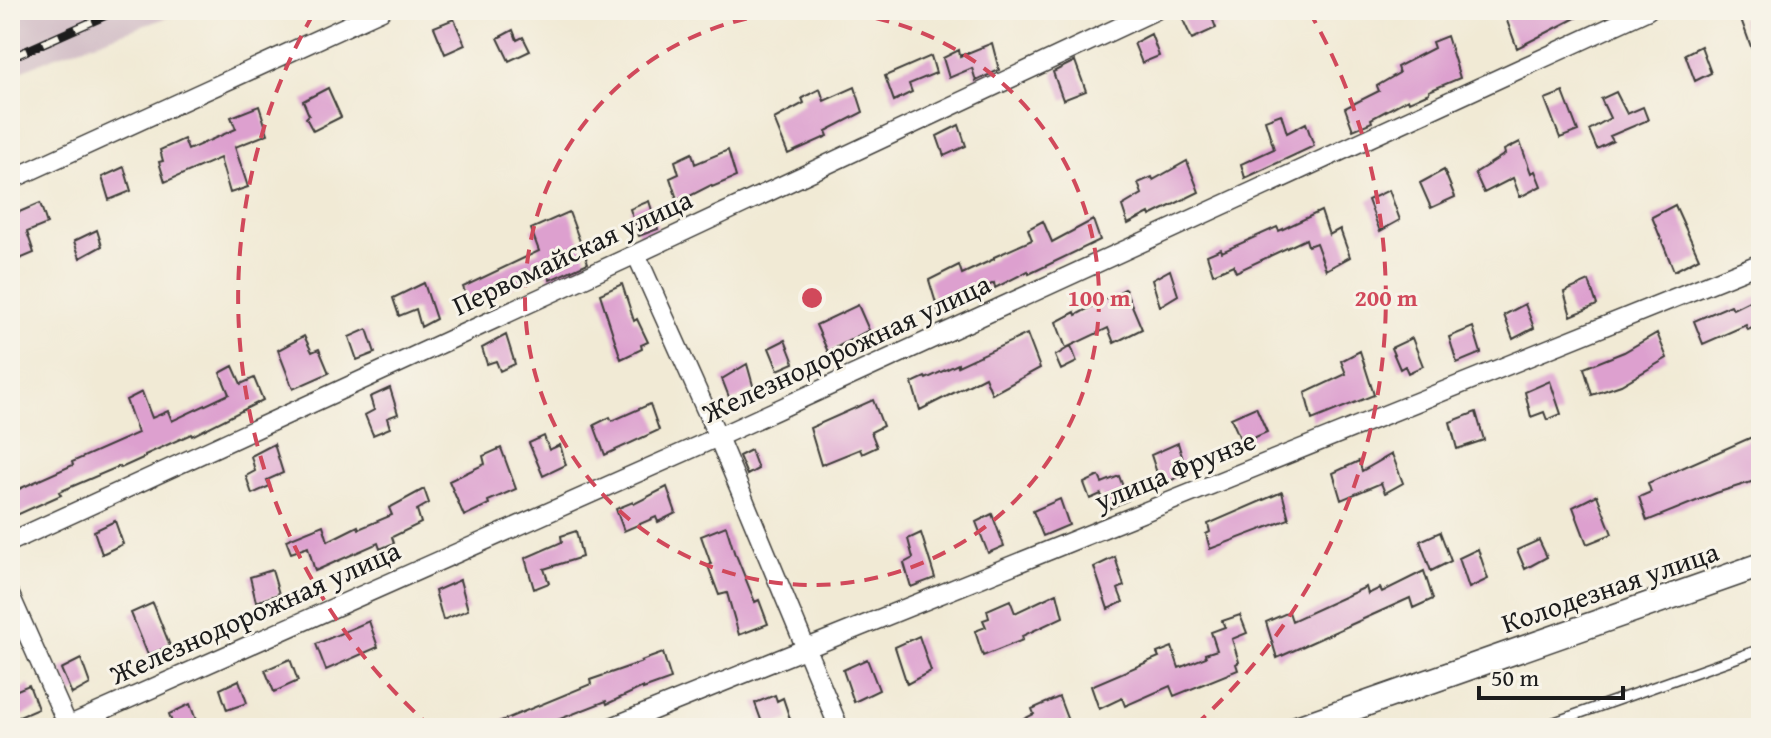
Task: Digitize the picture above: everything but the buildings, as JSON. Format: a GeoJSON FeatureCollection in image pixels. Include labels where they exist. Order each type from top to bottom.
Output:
{"type":"FeatureCollection","features":[{"type":"Feature","properties":{"kind":"main road","name":"Колодезная улица"},"geometry":{"type":"LineString","coordinates":[[1297,728],[1761,565]]}},
{"type":"Feature","properties":{"kind":"street"},"geometry":{"type":"LineString","coordinates":[[10,180],[382,10]]}},
{"type":"Feature","properties":{"kind":"street","name":"Первомайская улица"},"geometry":{"type":"LineString","coordinates":[[10,542],[1156,10]]}},
{"type":"Feature","properties":{"kind":"street","name":"Железнодорожная улица"},"geometry":{"type":"LineString","coordinates":[[67,727],[718,437],[1648,10]]}},
{"type":"Feature","properties":{"kind":"street"},"geometry":{"type":"LineString","coordinates":[[636,254],[718,437],[839,728]]}},
{"type":"Feature","properties":{"kind":"street","name":"улица Фрунзе"},"geometry":{"type":"LineString","coordinates":[[609,728],[1761,263]]}},
{"type":"Feature","properties":{"kind":"street"},"geometry":{"type":"LineString","coordinates":[[10,595],[67,727]]}},
{"type":"Feature","properties":{"kind":"lane"},"geometry":{"type":"LineString","coordinates":[[1538,728],[1761,649]]}},
{"type":"Feature","properties":{"kind":"shaded area"},"geometry":{"type":"Polygon","coordinates":[[[10,10],[189,10],[53,57],[10,76],[10,10]]]}},
{"type":"Feature","properties":{"kind":"railway"},"geometry":{"type":"LineString","coordinates":[[10,58],[118,10]]}}]}
